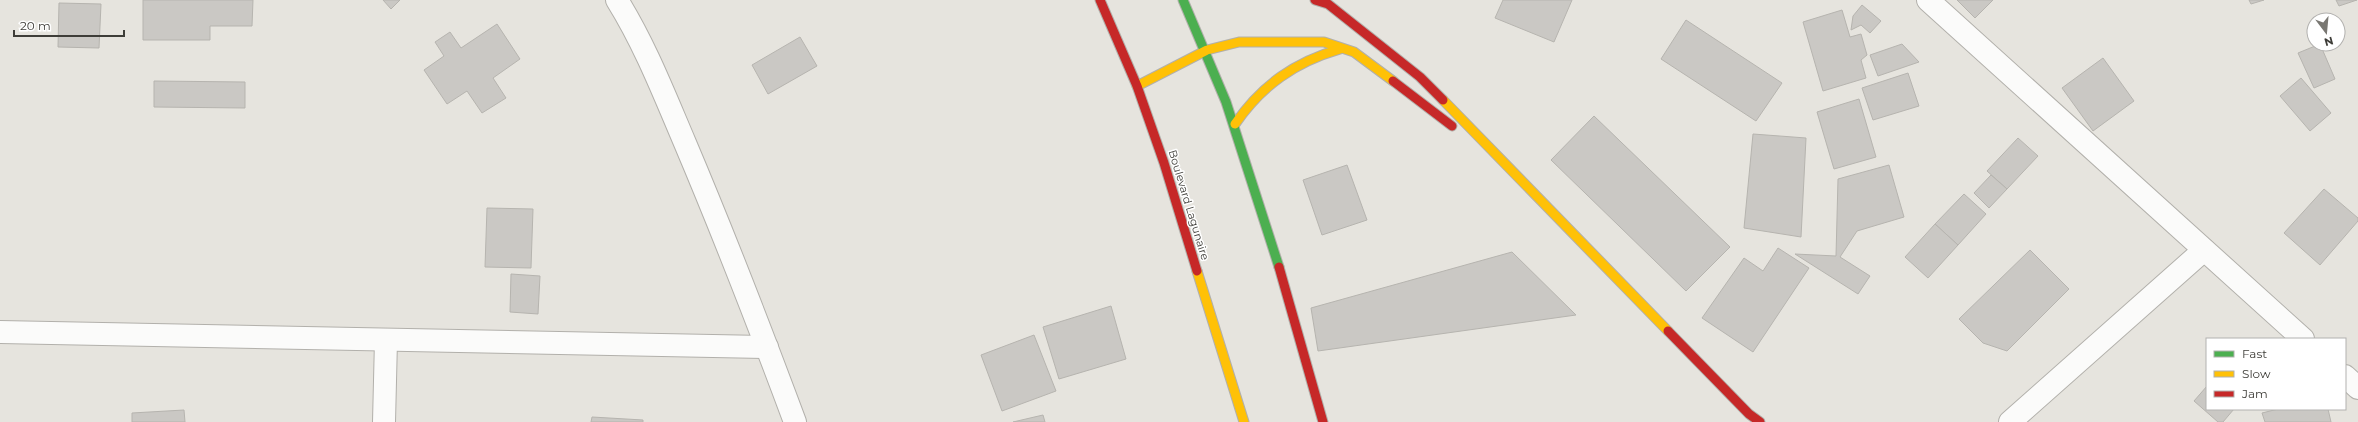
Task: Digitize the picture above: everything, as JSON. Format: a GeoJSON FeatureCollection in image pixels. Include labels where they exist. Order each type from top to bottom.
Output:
{"type":"FeatureCollection","features":[{"type":"Feature","properties":{"kind":"main road","name":"Boulevard Lagunaire"},"geometry":{"type":"LineString","coordinates":[[1100,0],[1137,86],[1164,163],[1244,422]]}},
{"type":"Feature","properties":{"kind":"main road"},"geometry":{"type":"LineString","coordinates":[[1183,0],[1207,50],[1235,124],[1322,422]]}},
{"type":"Feature","properties":{"kind":"main road"},"geometry":{"type":"LineString","coordinates":[[1315,0],[1328,4],[1420,77],[1752,419]]}},
{"type":"Feature","properties":{"kind":"main road"},"geometry":{"type":"LineString","coordinates":[[1137,86],[1207,50],[1239,42],[1324,42],[1354,52],[1504,165]]}},
{"type":"Feature","properties":{"kind":"main road"},"geometry":{"type":"LineString","coordinates":[[1235,124],[1248,104],[1272,80],[1316,55],[1342,48]]}},
{"type":"Feature","properties":{"kind":"street"},"geometry":{"type":"LineString","coordinates":[[617,0],[630,21],[661,88],[709,200],[795,422]]}},
{"type":"Feature","properties":{"kind":"street"},"geometry":{"type":"LineString","coordinates":[[1928,0],[2302,338]]}},
{"type":"Feature","properties":{"kind":"street"},"geometry":{"type":"LineString","coordinates":[[2010,422],[2204,250]]}},
{"type":"Feature","properties":{"kind":"street"},"geometry":{"type":"LineString","coordinates":[[0,332],[767,347]]}},
{"type":"Feature","properties":{"kind":"street"},"geometry":{"type":"LineString","coordinates":[[384,422],[386,340]]}},
{"type":"Feature","properties":{"kind":"street"},"geometry":{"type":"LineString","coordinates":[[2346,377],[2358,388]]}},
{"type":"Feature","properties":{"kind":"building"},"geometry":{"type":"Polygon","coordinates":[[[143,0],[253,0],[252,26],[210,26],[210,40],[143,40],[143,0]]]}},
{"type":"Feature","properties":{"kind":"building"},"geometry":{"type":"Polygon","coordinates":[[[383,0],[400,0],[391,9],[383,0]]]}},
{"type":"Feature","properties":{"kind":"building"},"geometry":{"type":"Polygon","coordinates":[[[1503,0],[1572,0],[1554,42],[1495,18],[1503,0]]]}},
{"type":"Feature","properties":{"kind":"building"},"geometry":{"type":"Polygon","coordinates":[[[1957,0],[1993,0],[1975,18],[1957,0]]]}},
{"type":"Feature","properties":{"kind":"building"},"geometry":{"type":"Polygon","coordinates":[[[2249,0],[2264,0],[2251,4],[2249,0]]]}},
{"type":"Feature","properties":{"kind":"building"},"geometry":{"type":"Polygon","coordinates":[[[2336,0],[2357,0],[2339,6],[2336,0]]]}},
{"type":"Feature","properties":{"kind":"building"},"geometry":{"type":"Polygon","coordinates":[[[59,3],[101,4],[99,48],[58,47],[59,3]]]}},
{"type":"Feature","properties":{"kind":"building"},"geometry":{"type":"Polygon","coordinates":[[[1862,5],[1881,21],[1870,33],[1861,25],[1851,30],[1853,16],[1862,5]]]}},
{"type":"Feature","properties":{"kind":"building"},"geometry":{"type":"Polygon","coordinates":[[[1842,10],[1850,37],[1861,34],[1867,55],[1861,60],[1866,78],[1823,91],[1803,22],[1842,10]]]}},
{"type":"Feature","properties":{"kind":"building"},"geometry":{"type":"Polygon","coordinates":[[[1686,20],[1782,83],[1756,121],[1661,59],[1686,20]]]}},
{"type":"Feature","properties":{"kind":"building"},"geometry":{"type":"Polygon","coordinates":[[[497,24],[520,59],[493,78],[506,98],[482,113],[467,91],[447,104],[424,70],[444,56],[435,42],[450,32],[461,48],[497,24]]]}},
{"type":"Feature","properties":{"kind":"building"},"geometry":{"type":"Polygon","coordinates":[[[800,37],[817,66],[768,94],[752,65],[800,37]]]}},
{"type":"Feature","properties":{"kind":"building"},"geometry":{"type":"Polygon","coordinates":[[[1902,44],[1919,62],[1878,76],[1870,55],[1902,44]]]}},
{"type":"Feature","properties":{"kind":"building"},"geometry":{"type":"Polygon","coordinates":[[[2306,50],[2306,52],[2323,52],[2335,79],[2314,88],[2298,53],[2306,50]]]}},
{"type":"Feature","properties":{"kind":"building"},"geometry":{"type":"Polygon","coordinates":[[[2103,58],[2134,101],[2093,131],[2062,88],[2103,58]]]}},
{"type":"Feature","properties":{"kind":"building"},"geometry":{"type":"Polygon","coordinates":[[[1908,73],[1919,106],[1873,120],[1862,88],[1908,73]]]}},
{"type":"Feature","properties":{"kind":"building"},"geometry":{"type":"Polygon","coordinates":[[[2301,78],[2331,113],[2310,131],[2280,96],[2301,78]]]}},
{"type":"Feature","properties":{"kind":"building"},"geometry":{"type":"Polygon","coordinates":[[[154,81],[245,82],[245,108],[154,107],[154,81]]]}},
{"type":"Feature","properties":{"kind":"building"},"geometry":{"type":"Polygon","coordinates":[[[1859,99],[1876,157],[1834,169],[1817,112],[1859,99]]]}},
{"type":"Feature","properties":{"kind":"building"},"geometry":{"type":"Polygon","coordinates":[[[1594,116],[1730,247],[1686,291],[1551,160],[1594,116]]]}},
{"type":"Feature","properties":{"kind":"building"},"geometry":{"type":"Polygon","coordinates":[[[1753,134],[1806,138],[1801,237],[1744,228],[1753,134]]]}},
{"type":"Feature","properties":{"kind":"building"},"geometry":{"type":"Polygon","coordinates":[[[2018,138],[2038,156],[2007,189],[1987,171],[2018,138]]]}},
{"type":"Feature","properties":{"kind":"building"},"geometry":{"type":"Polygon","coordinates":[[[1347,165],[1367,220],[1322,235],[1303,180],[1347,165]]]}},
{"type":"Feature","properties":{"kind":"building"},"geometry":{"type":"Polygon","coordinates":[[[1889,165],[1904,217],[1857,231],[1840,257],[1870,276],[1858,294],[1795,254],[1836,256],[1838,179],[1889,165]]]}},
{"type":"Feature","properties":{"kind":"building"},"geometry":{"type":"Polygon","coordinates":[[[1991,175],[2007,189],[1989,208],[1974,193],[1991,175]]]}},
{"type":"Feature","properties":{"kind":"building"},"geometry":{"type":"Polygon","coordinates":[[[2324,189],[2358,218],[2358,221],[2320,265],[2284,233],[2324,189]]]}},
{"type":"Feature","properties":{"kind":"building"},"geometry":{"type":"Polygon","coordinates":[[[1964,194],[1986,214],[1958,245],[1935,224],[1964,194]]]}},
{"type":"Feature","properties":{"kind":"building"},"geometry":{"type":"Polygon","coordinates":[[[487,208],[533,209],[531,268],[485,267],[487,208]]]}},
{"type":"Feature","properties":{"kind":"building"},"geometry":{"type":"Polygon","coordinates":[[[1935,224],[1958,245],[1928,278],[1905,257],[1935,224]]]}},
{"type":"Feature","properties":{"kind":"building"},"geometry":{"type":"Polygon","coordinates":[[[1778,248],[1809,268],[1753,352],[1702,318],[1744,258],[1763,271],[1778,248]]]}},
{"type":"Feature","properties":{"kind":"building"},"geometry":{"type":"Polygon","coordinates":[[[2030,250],[2069,289],[2007,351],[1983,343],[1959,319],[2030,250]]]}},
{"type":"Feature","properties":{"kind":"building"},"geometry":{"type":"Polygon","coordinates":[[[1512,252],[1576,315],[1318,351],[1311,308],[1512,252]]]}},
{"type":"Feature","properties":{"kind":"building"},"geometry":{"type":"Polygon","coordinates":[[[511,274],[540,276],[538,314],[510,312],[511,274]]]}},
{"type":"Feature","properties":{"kind":"building"},"geometry":{"type":"Polygon","coordinates":[[[1111,306],[1126,359],[1059,379],[1043,327],[1111,306]]]}},
{"type":"Feature","properties":{"kind":"building"},"geometry":{"type":"Polygon","coordinates":[[[1034,335],[1056,391],[1002,411],[981,355],[1034,335]]]}},
{"type":"Feature","properties":{"kind":"building"},"geometry":{"type":"Polygon","coordinates":[[[2206,387],[2206,410],[2233,410],[2223,422],[2218,422],[2194,401],[2206,387]]]}},
{"type":"Feature","properties":{"kind":"building"},"geometry":{"type":"Polygon","coordinates":[[[184,410],[185,422],[132,422],[132,413],[184,410]]]}},
{"type":"Feature","properties":{"kind":"building"},"geometry":{"type":"Polygon","coordinates":[[[2274,410],[2328,410],[2331,422],[2265,422],[2262,413],[2274,410]]]}},
{"type":"Feature","properties":{"kind":"building"},"geometry":{"type":"Polygon","coordinates":[[[1043,415],[1045,422],[1013,422],[1043,415]]]}},
{"type":"Feature","properties":{"kind":"building"},"geometry":{"type":"Polygon","coordinates":[[[592,417],[643,420],[643,422],[591,422],[592,417]]]}},
{"type":"Feature","properties":{"kind":"traffic: fast"},"geometry":{"type":"LineString","coordinates":[[1183,0],[1226,102],[1279,267]]}},
{"type":"Feature","properties":{"kind":"traffic: slow"},"geometry":{"type":"LineString","coordinates":[[1137,86],[1207,50],[1239,42],[1324,42],[1354,52],[1393,81]]}},
{"type":"Feature","properties":{"kind":"traffic: slow"},"geometry":{"type":"LineString","coordinates":[[1235,124],[1256,98],[1281,77],[1308,61],[1340,49]]}},
{"type":"Feature","properties":{"kind":"traffic: slow"},"geometry":{"type":"LineString","coordinates":[[1443,100],[1668,331]]}},
{"type":"Feature","properties":{"kind":"traffic: slow"},"geometry":{"type":"LineString","coordinates":[[1197,271],[1244,422]]}},
{"type":"Feature","properties":{"kind":"traffic: jam"},"geometry":{"type":"LineString","coordinates":[[1100,0],[1137,86],[1164,163],[1197,271]]}},
{"type":"Feature","properties":{"kind":"traffic: jam"},"geometry":{"type":"LineString","coordinates":[[1315,0],[1328,4],[1420,77],[1443,100]]}},
{"type":"Feature","properties":{"kind":"traffic: jam"},"geometry":{"type":"LineString","coordinates":[[1393,81],[1452,126]]}},
{"type":"Feature","properties":{"kind":"traffic: jam"},"geometry":{"type":"LineString","coordinates":[[1279,267],[1323,422]]}},
{"type":"Feature","properties":{"kind":"traffic: jam"},"geometry":{"type":"LineString","coordinates":[[1668,331],[1749,414],[1760,422]]}}]}
